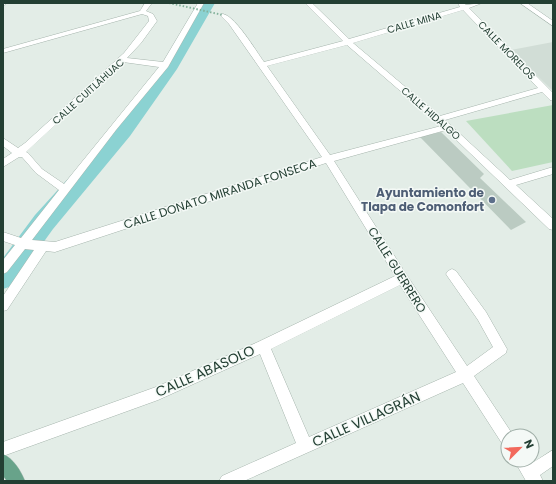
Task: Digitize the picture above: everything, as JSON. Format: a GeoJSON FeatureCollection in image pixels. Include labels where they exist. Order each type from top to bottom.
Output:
{"type":"FeatureCollection","features":[{"type":"Feature","properties":{"kind":"main road"},"geometry":{"type":"LineString","coordinates":[[3,462],[17,481]]}},
{"type":"Feature","properties":{"kind":"street"},"geometry":{"type":"LineString","coordinates":[[3,51],[142,12],[149,3]]}},
{"type":"Feature","properties":{"kind":"street"},"geometry":{"type":"LineString","coordinates":[[3,269],[165,65],[201,3]]}},
{"type":"Feature","properties":{"kind":"street","name":"CALLE HIDALGO"},"geometry":{"type":"LineString","coordinates":[[308,3],[348,42],[448,127],[553,226]]}},
{"type":"Feature","properties":{"kind":"street","name":"CALLE MINA"},"geometry":{"type":"LineString","coordinates":[[261,64],[348,42],[463,5],[479,3]]}},
{"type":"Feature","properties":{"kind":"street"},"geometry":{"type":"LineString","coordinates":[[523,3],[553,24]]}},
{"type":"Feature","properties":{"kind":"street","name":"CALLE MORELOS"},"geometry":{"type":"LineString","coordinates":[[463,5],[553,98]]}},
{"type":"Feature","properties":{"kind":"street","name":"CALLE CUITLÁHUAC"},"geometry":{"type":"LineString","coordinates":[[3,164],[19,153],[70,108],[106,71],[122,60],[136,46],[153,21],[151,15],[142,12]]}},
{"type":"Feature","properties":{"kind":"street","name":"CALLE GUERRERO"},"geometry":{"type":"LineString","coordinates":[[224,15],[232,22],[328,159],[402,278],[500,428]]}},
{"type":"Feature","properties":{"kind":"street"},"geometry":{"type":"LineString","coordinates":[[122,60],[165,65]]}},
{"type":"Feature","properties":{"kind":"street"},"geometry":{"type":"LineString","coordinates":[[439,119],[544,89]]}},
{"type":"Feature","properties":{"kind":"street","name":"CALLE DONATO MIRANDA FONSECA"},"geometry":{"type":"LineString","coordinates":[[23,244],[55,247],[328,159],[448,127]]}},
{"type":"Feature","properties":{"kind":"street"},"geometry":{"type":"LineString","coordinates":[[3,141],[19,153],[25,155],[39,171],[65,190]]}},
{"type":"Feature","properties":{"kind":"street"},"geometry":{"type":"LineString","coordinates":[[508,184],[553,170]]}},
{"type":"Feature","properties":{"kind":"street"},"geometry":{"type":"LineString","coordinates":[[3,236],[23,244]]}},
{"type":"Feature","properties":{"kind":"street"},"geometry":{"type":"LineString","coordinates":[[3,306],[43,246]]}},
{"type":"Feature","properties":{"kind":"street","name":"CALLE VILLAGRÁN"},"geometry":{"type":"LineString","coordinates":[[227,481],[465,375],[501,349],[482,316],[452,274]]}},
{"type":"Feature","properties":{"kind":"street","name":"CALLE ABASOLO"},"geometry":{"type":"LineString","coordinates":[[3,449],[158,393],[364,298],[402,278]]}},
{"type":"Feature","properties":{"kind":"street"},"geometry":{"type":"LineString","coordinates":[[262,346],[305,446]]}},
{"type":"Feature","properties":{"kind":"street"},"geometry":{"type":"LineString","coordinates":[[526,468],[532,477],[553,457]]}},
{"type":"Feature","properties":{"kind":"path"},"geometry":{"type":"LineString","coordinates":[[170,3],[224,15]]}},
{"type":"Feature","properties":{"kind":"shaded area"},"geometry":{"type":"Polygon","coordinates":[[[553,42],[553,91],[511,50],[553,42]]]}},
{"type":"Feature","properties":{"kind":"green space"},"geometry":{"type":"Polygon","coordinates":[[[553,105],[553,162],[512,171],[466,121],[553,105]]]}},
{"type":"Feature","properties":{"kind":"building","name":"Ayuntamiento de Tlapa de Comonfort"},"geometry":{"type":"Polygon","coordinates":[[[441,132],[484,174],[480,178],[526,222],[511,230],[420,137],[441,132]]]}},
{"type":"Feature","properties":{"kind":"waterway"},"geometry":{"type":"LineString","coordinates":[[3,278],[44,222],[123,131],[168,69],[207,3]]}},
{"type":"Feature","properties":{"kind":"place","name":"Ayuntamiento de Tlapa de Comonfort"},"geometry":{"type":"Point","coordinates":[492,200]}}]}
